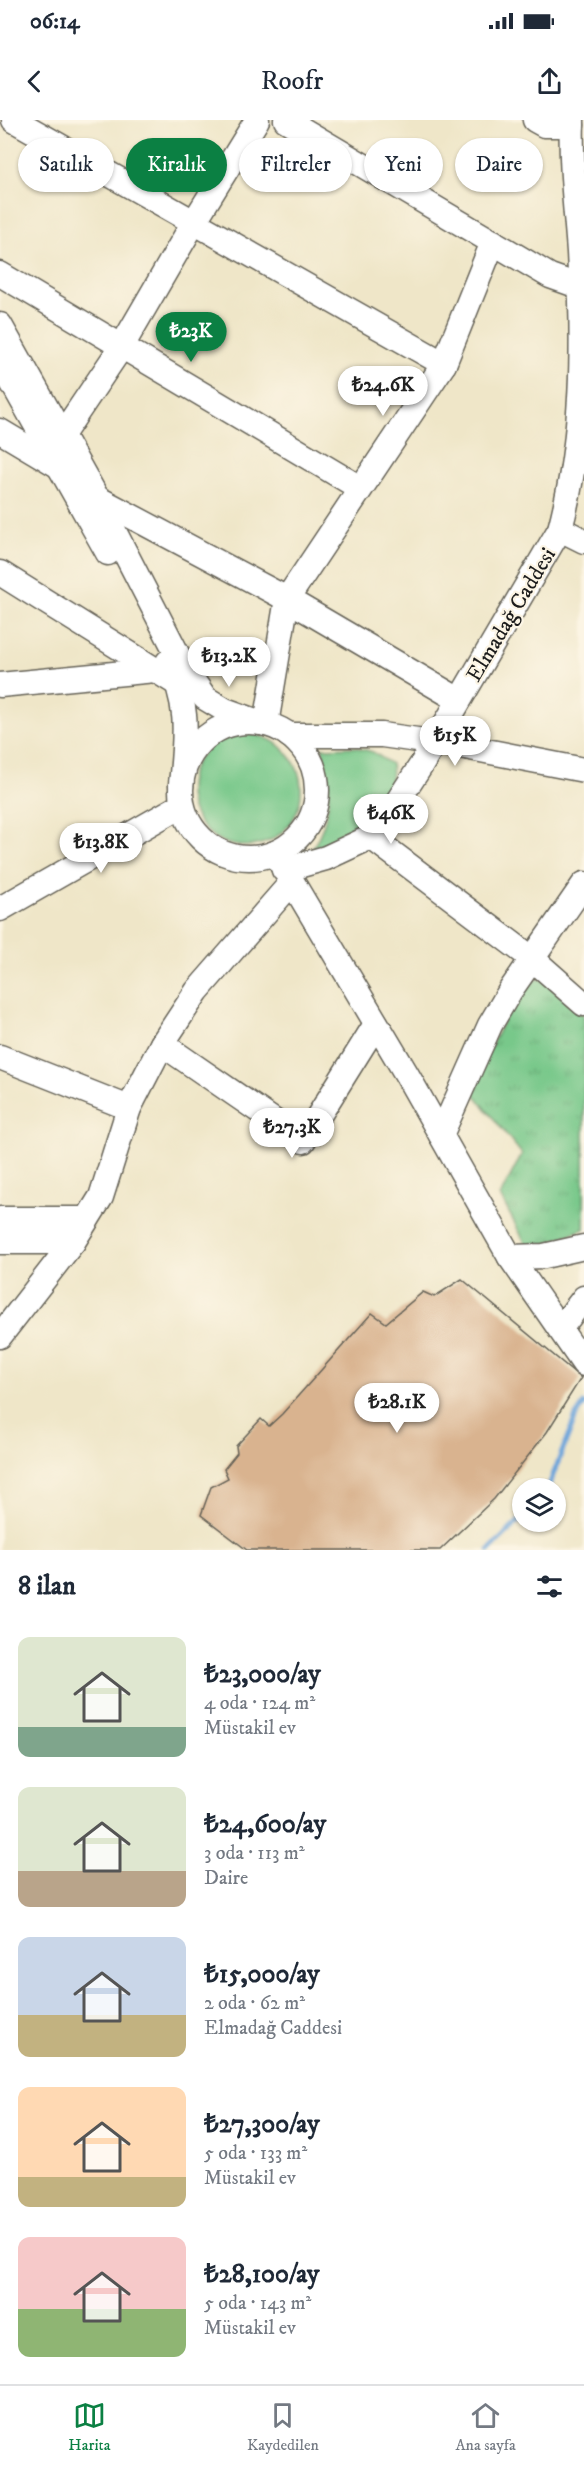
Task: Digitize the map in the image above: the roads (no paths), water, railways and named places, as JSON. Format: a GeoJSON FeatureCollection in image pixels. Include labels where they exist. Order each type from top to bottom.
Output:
{"type":"FeatureCollection","features":[{"type":"Feature","properties":{"kind":"street"},"geometry":{"type":"LineString","coordinates":[[14,120],[444,364]]}},
{"type":"Feature","properties":{"kind":"street"},"geometry":{"type":"LineString","coordinates":[[62,435],[122,346],[257,120]]}},
{"type":"Feature","properties":{"kind":"street"},"geometry":{"type":"LineString","coordinates":[[286,120],[550,276],[582,287]]}},
{"type":"Feature","properties":{"kind":"street"},"geometry":{"type":"LineString","coordinates":[[535,120],[544,125],[572,123]]}},
{"type":"Feature","properties":{"kind":"street","name":"Elmadağ Caddesi"},"geometry":{"type":"LineString","coordinates":[[371,837],[422,764],[560,528],[570,491],[581,430],[582,287],[578,151],[572,123]]}},
{"type":"Feature","properties":{"kind":"street"},"geometry":{"type":"LineString","coordinates":[[263,723],[287,599],[444,364],[493,242]]}},
{"type":"Feature","properties":{"kind":"street"},"geometry":{"type":"LineString","coordinates":[[0,274],[360,489]]}},
{"type":"Feature","properties":{"kind":"street"},"geometry":{"type":"LineString","coordinates":[[0,325],[97,498],[185,669],[205,698]]}},
{"type":"Feature","properties":{"kind":"street"},"geometry":{"type":"LineString","coordinates":[[0,360],[170,665],[178,685],[187,723],[181,795],[191,827],[207,844],[228,855],[252,858],[283,868],[326,858],[371,837],[534,960],[584,1004]]}},
{"type":"Feature","properties":{"kind":"street"},"geometry":{"type":"LineString","coordinates":[[0,431],[59,466]]}},
{"type":"Feature","properties":{"kind":"street"},"geometry":{"type":"LineString","coordinates":[[97,498],[287,599],[459,700]]}},
{"type":"Feature","properties":{"kind":"street"},"geometry":{"type":"LineString","coordinates":[[560,528],[584,541]]}},
{"type":"Feature","properties":{"kind":"street"},"geometry":{"type":"LineString","coordinates":[[0,573],[178,685],[225,710],[289,735],[304,749],[314,768],[318,788],[315,808],[306,827],[292,843],[283,868],[162,1044],[129,1108],[101,1197],[72,1242],[0,1336]]}},
{"type":"Feature","properties":{"kind":"street"},"geometry":{"type":"LineString","coordinates":[[0,685],[155,670]]}},
{"type":"Feature","properties":{"kind":"street"},"geometry":{"type":"LineString","coordinates":[[0,909],[181,795],[186,763],[198,744],[216,730],[238,723],[263,723]]}},
{"type":"Feature","properties":{"kind":"street"},"geometry":{"type":"LineString","coordinates":[[289,735],[382,735],[434,742],[584,770]]}},
{"type":"Feature","properties":{"kind":"street"},"geometry":{"type":"LineString","coordinates":[[283,868],[441,1135],[510,1257],[584,1364]]}},
{"type":"Feature","properties":{"kind":"street"},"geometry":{"type":"LineString","coordinates":[[441,1135],[490,1025],[510,991],[534,960],[584,884]]}},
{"type":"Feature","properties":{"kind":"street"},"geometry":{"type":"LineString","coordinates":[[162,1044],[303,1141],[376,1024]]}},
{"type":"Feature","properties":{"kind":"street"},"geometry":{"type":"LineString","coordinates":[[0,1057],[129,1108]]}},
{"type":"Feature","properties":{"kind":"street"},"geometry":{"type":"LineString","coordinates":[[0,1219],[87,1219]]}},
{"type":"Feature","properties":{"kind":"street"},"geometry":{"type":"LineString","coordinates":[[0,1242],[72,1242]]}},
{"type":"Feature","properties":{"kind":"street"},"geometry":{"type":"LineString","coordinates":[[510,1257],[544,1256],[584,1246]]}},
{"type":"Feature","properties":{"kind":"street"},"geometry":{"type":"LineString","coordinates":[[560,1329],[584,1298]]}},
{"type":"Feature","properties":{"kind":"waterway"},"geometry":{"type":"LineString","coordinates":[[552,1478],[576,1416],[584,1404]]}},
{"type":"Feature","properties":{"kind":"waterway"},"geometry":{"type":"LineString","coordinates":[[489,1550],[512,1528]]}}]}
